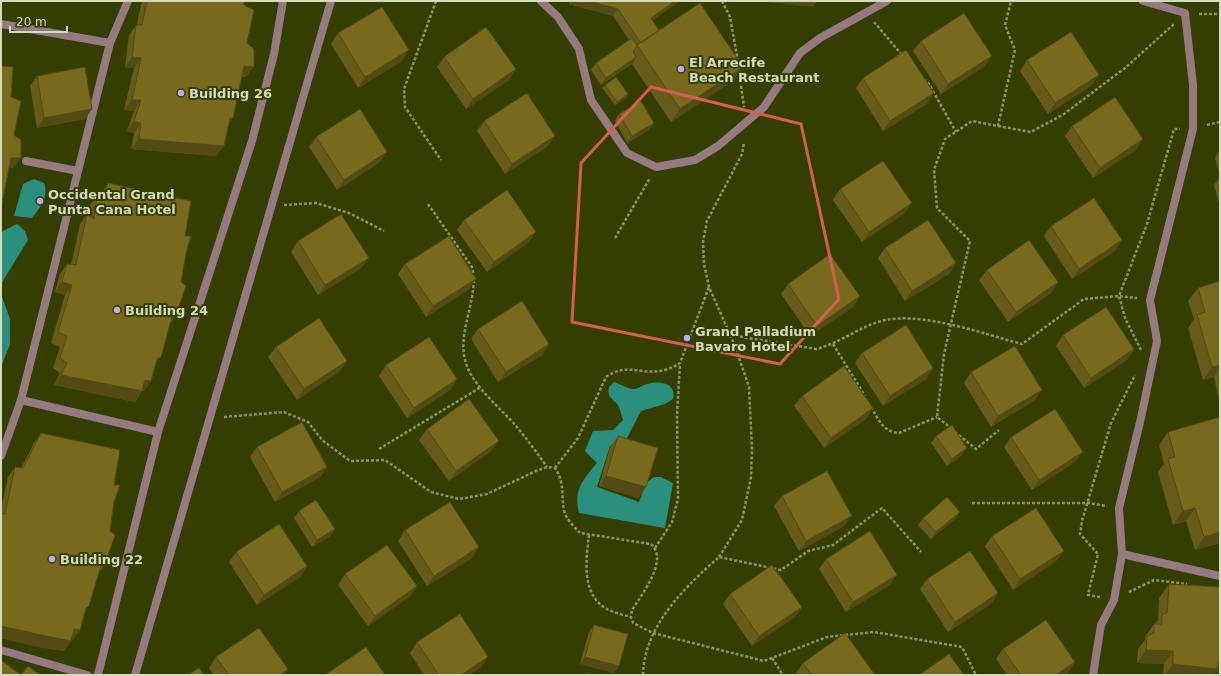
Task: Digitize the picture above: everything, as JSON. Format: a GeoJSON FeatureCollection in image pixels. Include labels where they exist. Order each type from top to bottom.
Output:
{"type":"FeatureCollection","features":[{"type":"Feature","properties":{"kind":"lane"},"geometry":{"type":"LineString","coordinates":[[1,456],[21,400],[110,43],[128,1]]}},
{"type":"Feature","properties":{"kind":"lane"},"geometry":{"type":"LineString","coordinates":[[98,675],[158,432],[252,141],[274,54],[283,1]]}},
{"type":"Feature","properties":{"kind":"lane"},"geometry":{"type":"LineString","coordinates":[[135,675],[270,206],[331,1]]}},
{"type":"Feature","properties":{"kind":"lane"},"geometry":{"type":"LineString","coordinates":[[541,1],[558,17],[579,49],[591,100],[627,153],[656,168],[695,160],[718,146],[764,107],[800,53],[820,38],[887,1]]}},
{"type":"Feature","properties":{"kind":"lane"},"geometry":{"type":"LineString","coordinates":[[1092,675],[1101,625],[1114,600],[1122,554],[1120,508],[1157,341],[1150,300],[1193,128],[1193,85],[1185,13],[1143,1]]}},
{"type":"Feature","properties":{"kind":"lane"},"geometry":{"type":"LineString","coordinates":[[1,24],[110,43]]}},
{"type":"Feature","properties":{"kind":"lane"},"geometry":{"type":"LineString","coordinates":[[26,161],[78,171]]}},
{"type":"Feature","properties":{"kind":"lane"},"geometry":{"type":"LineString","coordinates":[[21,400],[158,432]]}},
{"type":"Feature","properties":{"kind":"lane"},"geometry":{"type":"LineString","coordinates":[[1122,554],[1220,576]]}},
{"type":"Feature","properties":{"kind":"lane"},"geometry":{"type":"LineString","coordinates":[[1,650],[87,675]]}},
{"type":"Feature","properties":{"kind":"path"},"geometry":{"type":"LineString","coordinates":[[436,1],[404,89],[403,98],[405,106],[441,160]]}},
{"type":"Feature","properties":{"kind":"path"},"geometry":{"type":"LineString","coordinates":[[643,675],[643,666],[653,633],[692,581],[718,557],[742,520],[747,502],[751,470],[752,449],[749,387],[730,335],[709,287],[704,264],[703,242],[707,221],[742,154],[746,121],[730,17],[722,1]]}},
{"type":"Feature","properties":{"kind":"path"},"geometry":{"type":"LineString","coordinates":[[998,126],[1015,50],[1006,25],[1011,1]]}},
{"type":"Feature","properties":{"kind":"path"},"geometry":{"type":"LineString","coordinates":[[866,12],[903,57]]}},
{"type":"Feature","properties":{"kind":"path"},"geometry":{"type":"LineString","coordinates":[[937,417],[944,354],[970,241],[937,208],[934,170],[945,139],[972,121],[1031,132],[1064,114],[1125,68],[1185,13],[1220,14]]}},
{"type":"Feature","properties":{"kind":"path"},"geometry":{"type":"LineString","coordinates":[[920,76],[928,84],[956,132]]}},
{"type":"Feature","properties":{"kind":"path"},"geometry":{"type":"LineString","coordinates":[[1144,356],[1125,318],[1119,296],[1147,224],[1174,129],[1193,128]]}},
{"type":"Feature","properties":{"kind":"path"},"geometry":{"type":"LineString","coordinates":[[615,238],[656,168]]}},
{"type":"Feature","properties":{"kind":"path"},"geometry":{"type":"LineString","coordinates":[[270,206],[316,203],[349,213],[384,231]]}},
{"type":"Feature","properties":{"kind":"path"},"geometry":{"type":"LineString","coordinates":[[428,204],[472,267],[474,278],[473,294],[466,319],[464,355],[471,374],[516,427],[547,467]]}},
{"type":"Feature","properties":{"kind":"path"},"geometry":{"type":"LineString","coordinates":[[655,548],[672,522],[678,499],[677,415],[680,363],[709,287]]}},
{"type":"Feature","properties":{"kind":"path"},"geometry":{"type":"LineString","coordinates":[[730,335],[816,349],[833,344],[879,321],[902,318],[951,324],[1022,344],[1084,299],[1119,296],[1150,300]]}},
{"type":"Feature","properties":{"kind":"path"},"geometry":{"type":"LineString","coordinates":[[833,344],[883,427],[888,431],[900,433],[937,417]]}},
{"type":"Feature","properties":{"kind":"path"},"geometry":{"type":"LineString","coordinates":[[555,468],[578,438],[606,377],[615,371],[627,369],[659,371],[671,368],[680,363]]}},
{"type":"Feature","properties":{"kind":"path"},"geometry":{"type":"LineString","coordinates":[[1138,368],[1111,423],[1080,534],[1098,554],[1088,595],[1114,600],[1154,580],[1191,585]]}},
{"type":"Feature","properties":{"kind":"path"},"geometry":{"type":"LineString","coordinates":[[379,449],[481,387]]}},
{"type":"Feature","properties":{"kind":"path"},"geometry":{"type":"LineString","coordinates":[[209,418],[284,412],[308,422],[322,440],[350,461],[385,460],[431,492],[459,499],[488,494],[547,467],[555,468],[562,477],[564,512],[572,525],[580,533],[651,544],[655,548],[657,556],[656,570],[632,610],[631,617],[634,623],[653,633],[764,660],[827,637],[874,632],[962,647],[976,675]]}},
{"type":"Feature","properties":{"kind":"path"},"geometry":{"type":"LineString","coordinates":[[937,417],[976,449],[999,430]]}},
{"type":"Feature","properties":{"kind":"path"},"geometry":{"type":"LineString","coordinates":[[972,503],[1088,503],[1120,508]]}},
{"type":"Feature","properties":{"kind":"path"},"geometry":{"type":"LineString","coordinates":[[718,557],[781,570],[808,551],[833,545],[882,508],[921,552]]}},
{"type":"Feature","properties":{"kind":"path"},"geometry":{"type":"LineString","coordinates":[[590,535],[586,555],[587,576],[591,591],[599,604],[608,610],[631,617]]}},
{"type":"Feature","properties":{"kind":"path"},"geometry":{"type":"LineString","coordinates":[[772,658],[783,675]]}},
{"type":"Feature","properties":{"kind":"highlighted area"},"geometry":{"type":"Polygon","coordinates":[[[651,87],[801,124],[839,299],[780,364],[572,322],[581,163],[651,87]]]}},
{"type":"Feature","properties":{"kind":"water"},"geometry":{"type":"Polygon","coordinates":[[[34,179],[44,183],[45,197],[41,206],[32,218],[14,216],[23,184],[34,179]]]}},
{"type":"Feature","properties":{"kind":"water"},"geometry":{"type":"Polygon","coordinates":[[[17,224],[25,231],[28,240],[1,284],[1,235],[3,231],[17,224]]]}},
{"type":"Feature","properties":{"kind":"water"},"geometry":{"type":"Polygon","coordinates":[[[1,294],[10,319],[10,344],[1,367],[1,294]]]}},
{"type":"Feature","properties":{"kind":"water"},"geometry":{"type":"Polygon","coordinates":[[[614,382],[633,389],[646,384],[657,382],[662,383],[670,386],[674,394],[673,399],[665,404],[641,411],[627,438],[619,439],[610,446],[597,487],[639,502],[646,483],[654,477],[661,477],[673,483],[665,528],[579,513],[577,497],[580,485],[597,463],[585,451],[593,431],[613,430],[623,420],[618,405],[610,397],[609,393],[609,387],[614,382]]]}},
{"type":"Feature","properties":{"kind":"building","name":"Building 26"},"geometry":{"type":"Polygon","coordinates":[[[147,1],[244,1],[244,5],[254,10],[247,43],[254,49],[254,67],[244,66],[233,118],[230,118],[224,146],[139,139],[141,123],[134,121],[141,100],[132,100],[141,58],[132,57],[136,25],[142,25],[147,1]]]}},
{"type":"Feature","properties":{"kind":"building"},"geometry":{"type":"Polygon","coordinates":[[[589,1],[675,1],[651,18],[659,30],[641,43],[618,9],[589,1]]]}},
{"type":"Feature","properties":{"kind":"building","name":"El Arrecife Beach Restaurant"},"geometry":{"type":"Polygon","coordinates":[[[700,3],[743,67],[680,109],[637,45],[700,3]]]}},
{"type":"Feature","properties":{"kind":"building"},"geometry":{"type":"Polygon","coordinates":[[[382,7],[409,50],[365,77],[338,33],[382,7]]]}},
{"type":"Feature","properties":{"kind":"building"},"geometry":{"type":"Polygon","coordinates":[[[964,13],[992,56],[948,84],[921,41],[964,13]]]}},
{"type":"Feature","properties":{"kind":"building"},"geometry":{"type":"Polygon","coordinates":[[[486,27],[516,69],[473,99],[444,57],[486,27]]]}},
{"type":"Feature","properties":{"kind":"building"},"geometry":{"type":"Polygon","coordinates":[[[1071,32],[1099,75],[1055,103],[1027,60],[1071,32]]]}},
{"type":"Feature","properties":{"kind":"building"},"geometry":{"type":"Polygon","coordinates":[[[632,38],[637,46],[633,52],[636,57],[606,78],[596,63],[632,38]]]}},
{"type":"Feature","properties":{"kind":"building"},"geometry":{"type":"Polygon","coordinates":[[[906,50],[934,93],[890,121],[863,78],[906,50]]]}},
{"type":"Feature","properties":{"kind":"building"},"geometry":{"type":"Polygon","coordinates":[[[1,66],[13,67],[11,97],[21,101],[14,135],[21,140],[21,158],[11,158],[1,208],[1,66]]]}},
{"type":"Feature","properties":{"kind":"building"},"geometry":{"type":"Polygon","coordinates":[[[85,67],[92,109],[44,118],[37,76],[85,67]]]}},
{"type":"Feature","properties":{"kind":"building"},"geometry":{"type":"Polygon","coordinates":[[[616,77],[628,94],[617,102],[605,85],[616,77]]]}},
{"type":"Feature","properties":{"kind":"building"},"geometry":{"type":"Polygon","coordinates":[[[527,93],[555,136],[512,164],[484,121],[527,93]]]}},
{"type":"Feature","properties":{"kind":"building"},"geometry":{"type":"Polygon","coordinates":[[[1115,97],[1143,139],[1100,168],[1072,126],[1115,97]]]}},
{"type":"Feature","properties":{"kind":"building"},"geometry":{"type":"Polygon","coordinates":[[[641,101],[654,123],[632,136],[619,114],[641,101]]]}},
{"type":"Feature","properties":{"kind":"building"},"geometry":{"type":"Polygon","coordinates":[[[360,109],[387,152],[344,180],[316,137],[360,109]]]}},
{"type":"Feature","properties":{"kind":"building"},"geometry":{"type":"Polygon","coordinates":[[[883,161],[912,203],[869,232],[840,189],[883,161]]]}},
{"type":"Feature","properties":{"kind":"building","name":"Building 24"},"geometry":{"type":"Polygon","coordinates":[[[108,183],[191,201],[185,236],[191,236],[186,253],[181,282],[186,286],[176,315],[173,313],[161,357],[157,359],[151,381],[145,380],[142,391],[61,375],[67,363],[60,358],[67,336],[58,332],[72,285],[62,282],[67,264],[76,265],[87,214],[94,219],[97,195],[104,195],[108,183]]]}},
{"type":"Feature","properties":{"kind":"building"},"geometry":{"type":"Polygon","coordinates":[[[507,190],[536,232],[494,262],[464,220],[507,190]]]}},
{"type":"Feature","properties":{"kind":"building"},"geometry":{"type":"Polygon","coordinates":[[[1094,198],[1122,240],[1079,269],[1051,226],[1094,198]]]}},
{"type":"Feature","properties":{"kind":"building"},"geometry":{"type":"Polygon","coordinates":[[[341,214],[369,258],[325,285],[298,241],[341,214]]]}},
{"type":"Feature","properties":{"kind":"building"},"geometry":{"type":"Polygon","coordinates":[[[928,220],[956,263],[912,291],[885,248],[928,220]]]}},
{"type":"Feature","properties":{"kind":"building"},"geometry":{"type":"Polygon","coordinates":[[[449,236],[476,279],[433,306],[405,264],[449,236]]]}},
{"type":"Feature","properties":{"kind":"building"},"geometry":{"type":"Polygon","coordinates":[[[1029,240],[1058,282],[1016,312],[987,270],[1029,240]]]}},
{"type":"Feature","properties":{"kind":"building"},"geometry":{"type":"Polygon","coordinates":[[[830,254],[860,296],[817,326],[788,284],[830,254]]]}},
{"type":"Feature","properties":{"kind":"building"},"geometry":{"type":"Polygon","coordinates":[[[1220,281],[1220,365],[1212,367],[1197,315],[1205,312],[1198,288],[1220,281]]]}},
{"type":"Feature","properties":{"kind":"building"},"geometry":{"type":"Polygon","coordinates":[[[522,301],[549,344],[506,372],[478,329],[522,301]]]}},
{"type":"Feature","properties":{"kind":"building"},"geometry":{"type":"Polygon","coordinates":[[[1106,307],[1134,349],[1091,378],[1063,335],[1106,307]]]}},
{"type":"Feature","properties":{"kind":"building"},"geometry":{"type":"Polygon","coordinates":[[[319,318],[347,361],[304,389],[276,347],[319,318]]]}},
{"type":"Feature","properties":{"kind":"building"},"geometry":{"type":"Polygon","coordinates":[[[906,325],[933,368],[890,396],[862,353],[906,325]]]}},
{"type":"Feature","properties":{"kind":"building"},"geometry":{"type":"Polygon","coordinates":[[[429,337],[457,379],[414,408],[386,365],[429,337]]]}},
{"type":"Feature","properties":{"kind":"building"},"geometry":{"type":"Polygon","coordinates":[[[1015,346],[1042,390],[998,416],[971,372],[1015,346]]]}},
{"type":"Feature","properties":{"kind":"building"},"geometry":{"type":"Polygon","coordinates":[[[844,366],[873,408],[831,438],[802,396],[844,366]]]}},
{"type":"Feature","properties":{"kind":"building"},"geometry":{"type":"Polygon","coordinates":[[[469,399],[499,441],[456,471],[427,429],[469,399]]]}},
{"type":"Feature","properties":{"kind":"building"},"geometry":{"type":"Polygon","coordinates":[[[1055,409],[1083,452],[1039,480],[1011,437],[1055,409]]]}},
{"type":"Feature","properties":{"kind":"building"},"geometry":{"type":"Polygon","coordinates":[[[1220,417],[1220,532],[1204,537],[1195,508],[1183,511],[1168,459],[1175,457],[1168,432],[1220,417]]]}},
{"type":"Feature","properties":{"kind":"building"},"geometry":{"type":"Polygon","coordinates":[[[302,422],[327,467],[282,492],[257,447],[302,422]]]}},
{"type":"Feature","properties":{"kind":"building"},"geometry":{"type":"Polygon","coordinates":[[[952,425],[967,448],[952,459],[936,436],[952,425]]]}},
{"type":"Feature","properties":{"kind":"building","name":"Building 22"},"geometry":{"type":"Polygon","coordinates":[[[41,433],[120,450],[114,485],[120,485],[114,502],[110,531],[115,535],[105,564],[102,562],[80,630],[74,629],[71,641],[1,626],[1,514],[5,514],[15,467],[23,468],[41,433]]]}},
{"type":"Feature","properties":{"kind":"building"},"geometry":{"type":"Polygon","coordinates":[[[618,436],[658,448],[646,487],[606,476],[618,436]]]}},
{"type":"Feature","properties":{"kind":"building"},"geometry":{"type":"Polygon","coordinates":[[[827,471],[852,516],[806,541],[782,496],[827,471]]]}},
{"type":"Feature","properties":{"kind":"building"},"geometry":{"type":"Polygon","coordinates":[[[947,497],[960,512],[936,532],[923,518],[947,497]]]}},
{"type":"Feature","properties":{"kind":"building"},"geometry":{"type":"Polygon","coordinates":[[[316,500],[335,529],[317,540],[299,511],[316,500]]]}},
{"type":"Feature","properties":{"kind":"building"},"geometry":{"type":"Polygon","coordinates":[[[450,502],[479,547],[434,576],[405,530],[450,502]]]}},
{"type":"Feature","properties":{"kind":"building"},"geometry":{"type":"Polygon","coordinates":[[[1036,508],[1064,551],[1020,579],[992,536],[1036,508]]]}},
{"type":"Feature","properties":{"kind":"building"},"geometry":{"type":"Polygon","coordinates":[[[279,524],[307,566],[264,595],[236,552],[279,524]]]}},
{"type":"Feature","properties":{"kind":"building"},"geometry":{"type":"Polygon","coordinates":[[[870,531],[897,575],[853,602],[826,559],[870,531]]]}},
{"type":"Feature","properties":{"kind":"building"},"geometry":{"type":"Polygon","coordinates":[[[387,545],[417,586],[375,616],[345,574],[387,545]]]}},
{"type":"Feature","properties":{"kind":"building"},"geometry":{"type":"Polygon","coordinates":[[[970,551],[998,593],[955,622],[927,579],[970,551]]]}},
{"type":"Feature","properties":{"kind":"building"},"geometry":{"type":"Polygon","coordinates":[[[772,565],[802,607],[759,636],[730,594],[772,565]]]}},
{"type":"Feature","properties":{"kind":"building"},"geometry":{"type":"Polygon","coordinates":[[[1169,584],[1220,587],[1220,661],[1216,669],[1173,664],[1173,651],[1146,650],[1147,636],[1154,633],[1154,624],[1162,624],[1162,614],[1167,613],[1169,584]]]}},
{"type":"Feature","properties":{"kind":"building"},"geometry":{"type":"Polygon","coordinates":[[[460,614],[488,657],[461,675],[439,675],[417,642],[460,614]]]}},
{"type":"Feature","properties":{"kind":"building"},"geometry":{"type":"Polygon","coordinates":[[[1046,620],[1075,662],[1056,675],[1021,675],[1003,649],[1046,620]]]}},
{"type":"Feature","properties":{"kind":"building"},"geometry":{"type":"Polygon","coordinates":[[[594,625],[628,634],[619,666],[585,657],[594,625]]]}},
{"type":"Feature","properties":{"kind":"building"},"geometry":{"type":"Polygon","coordinates":[[[259,628],[288,669],[280,675],[229,675],[216,657],[259,628]]]}},
{"type":"Feature","properties":{"kind":"building"},"geometry":{"type":"Polygon","coordinates":[[[845,633],[875,675],[812,675],[803,663],[845,633]]]}},
{"type":"Feature","properties":{"kind":"building"},"geometry":{"type":"Polygon","coordinates":[[[366,647],[385,675],[325,675],[366,647]]]}},
{"type":"Feature","properties":{"kind":"building"},"geometry":{"type":"Polygon","coordinates":[[[949,654],[964,675],[919,675],[949,654]]]}},
{"type":"Feature","properties":{"kind":"building"},"geometry":{"type":"Polygon","coordinates":[[[1,660],[21,675],[1,675],[1,660]]]}},
{"type":"Feature","properties":{"kind":"building"},"geometry":{"type":"Polygon","coordinates":[[[28,666],[40,675],[21,675],[28,666]]]}},
{"type":"Feature","properties":{"kind":"building"},"geometry":{"type":"Polygon","coordinates":[[[199,668],[204,675],[188,675],[199,668]]]}},
{"type":"Feature","properties":{"kind":"place","name":"El Arrecife Beach Restaurant"},"geometry":{"type":"Point","coordinates":[681,69]}},
{"type":"Feature","properties":{"kind":"place","name":"Building 26"},"geometry":{"type":"Point","coordinates":[181,93]}},
{"type":"Feature","properties":{"kind":"place","name":"Occidental Grand Punta Cana Hotel"},"geometry":{"type":"Point","coordinates":[40,201]}},
{"type":"Feature","properties":{"kind":"place","name":"Building 24"},"geometry":{"type":"Point","coordinates":[117,310]}},
{"type":"Feature","properties":{"kind":"place","name":"Grand Palladium Bavaro Hotel"},"geometry":{"type":"Point","coordinates":[687,338]}},
{"type":"Feature","properties":{"kind":"place","name":"Building 22"},"geometry":{"type":"Point","coordinates":[52,559]}}]}
